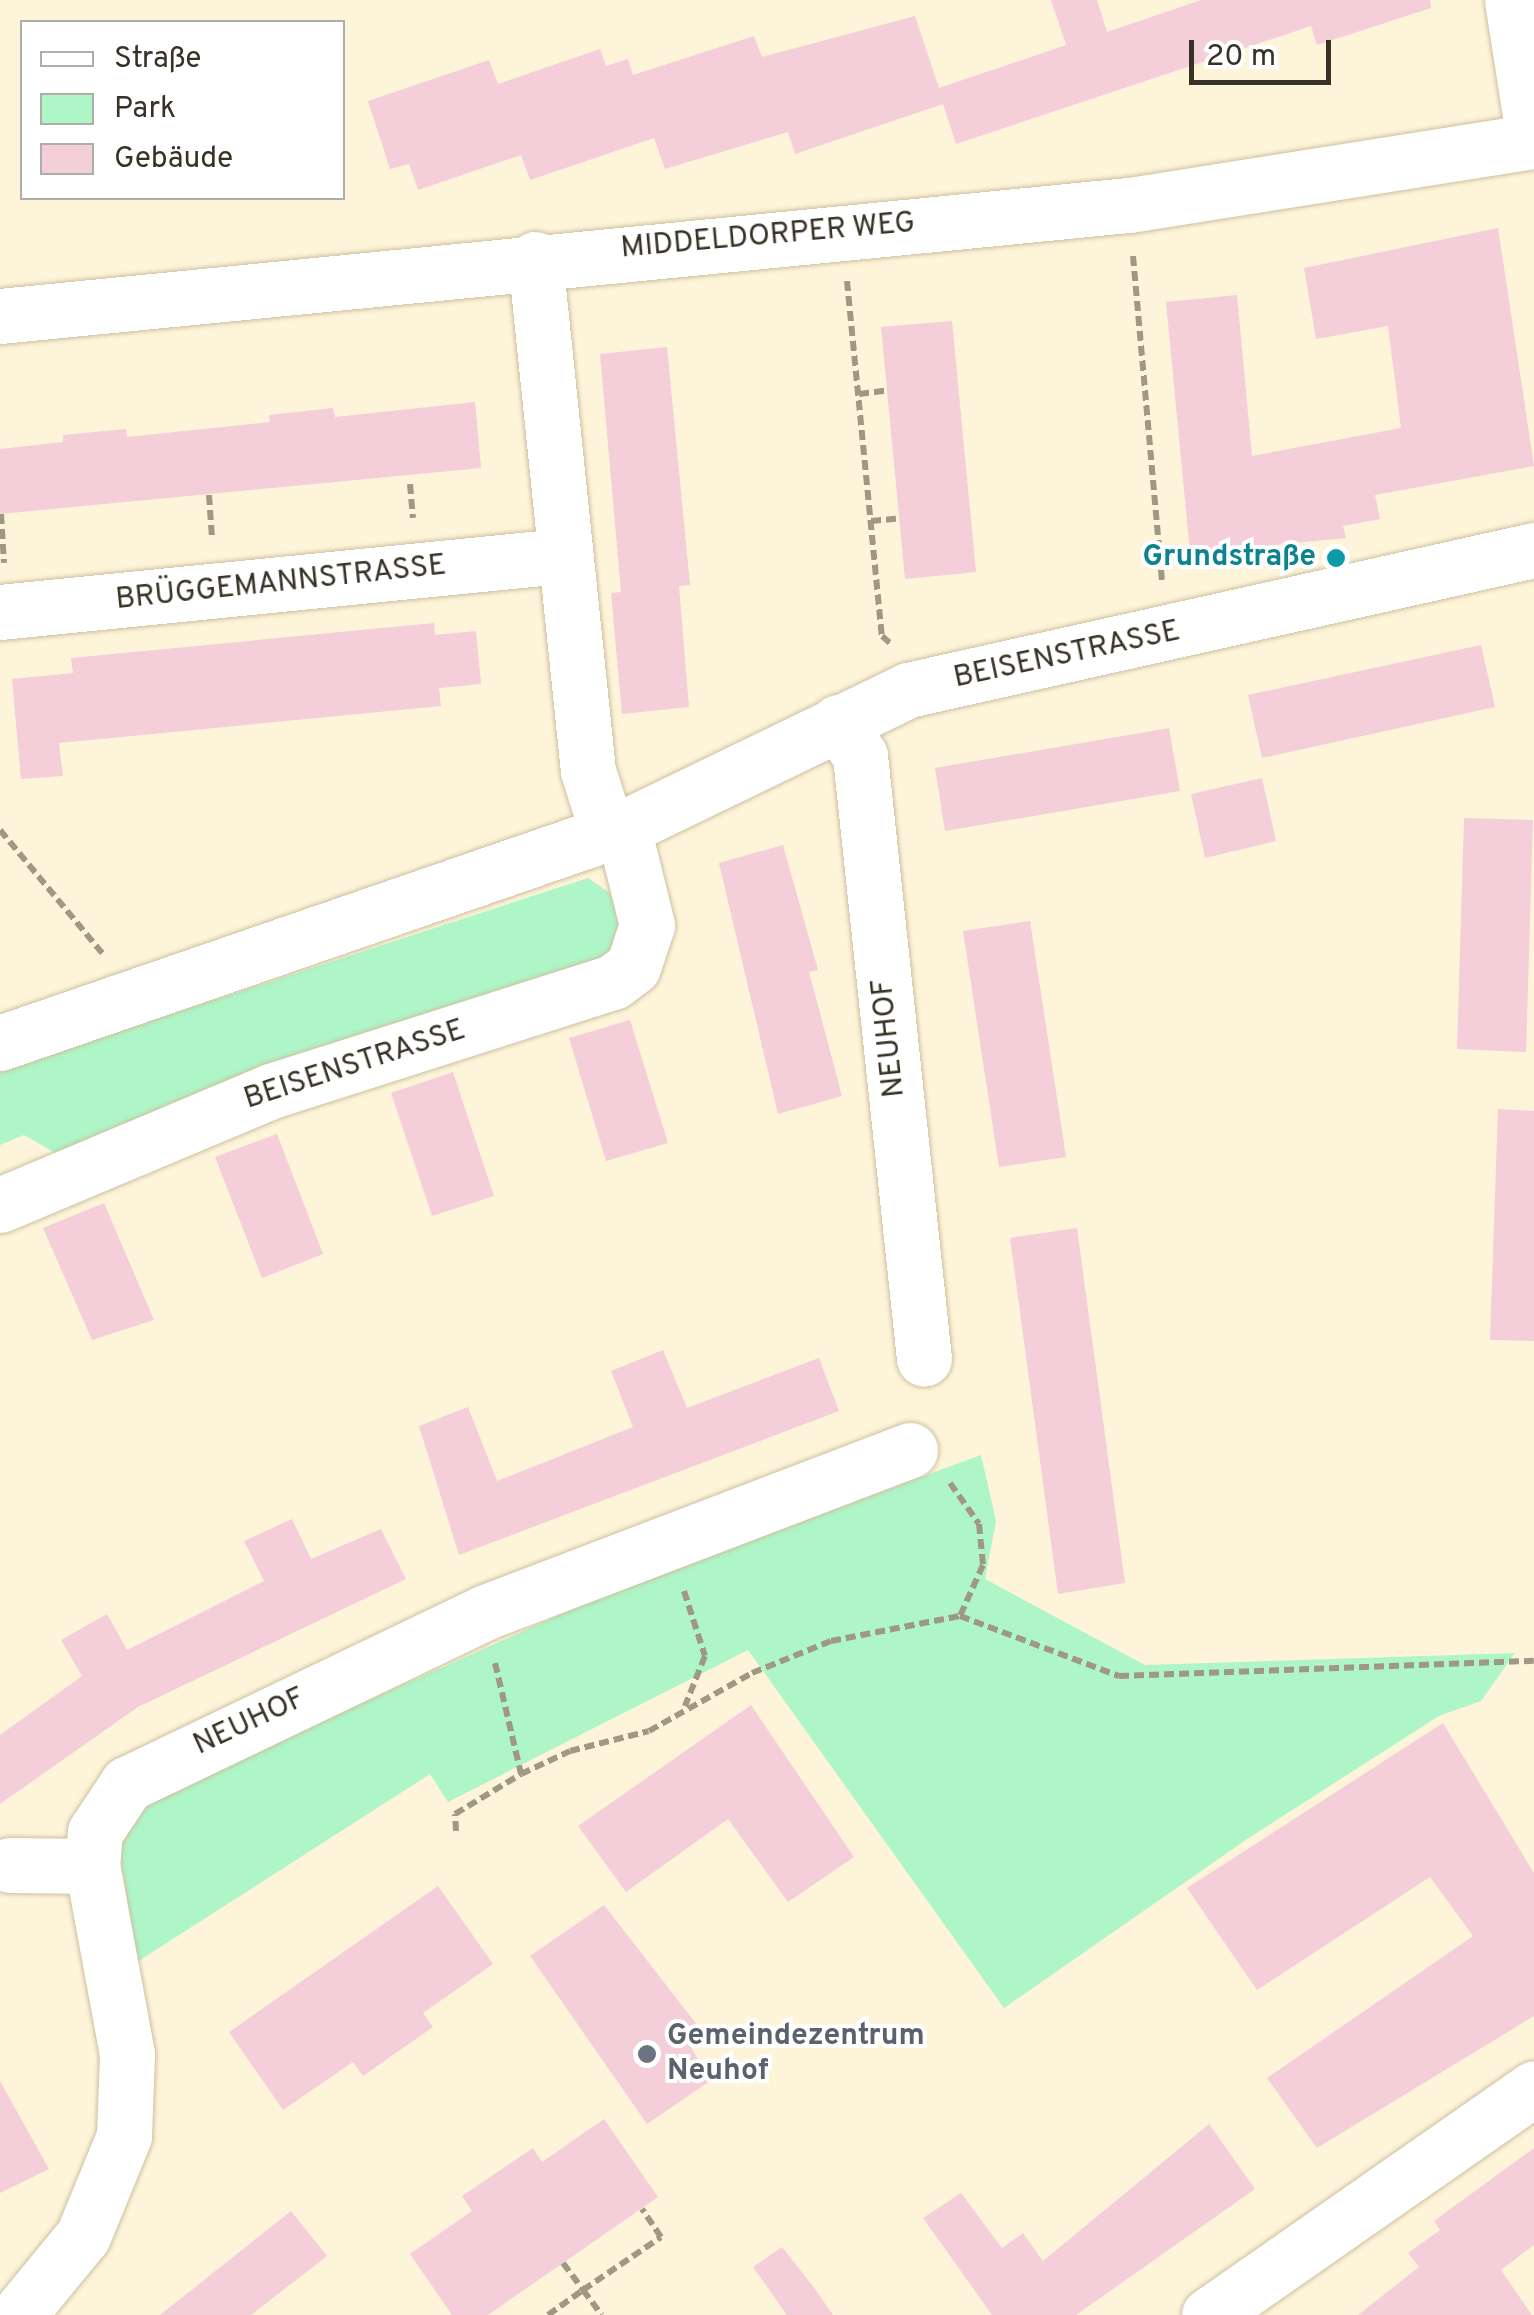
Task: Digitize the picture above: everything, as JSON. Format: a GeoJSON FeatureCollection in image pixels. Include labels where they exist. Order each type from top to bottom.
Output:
{"type":"FeatureCollection","features":[{"type":"Feature","properties":{"kind":"street"},"geometry":{"type":"LineString","coordinates":[[1512,0],[1534,140]]}},
{"type":"Feature","properties":{"kind":"street","name":"MIDDELDORPER WEG"},"geometry":{"type":"LineString","coordinates":[[0,316],[535,259],[1129,205],[1534,140]]}},
{"type":"Feature","properties":{"kind":"street"},"geometry":{"type":"LineString","coordinates":[[535,259],[561,556],[588,771],[616,831]]}},
{"type":"Feature","properties":{"kind":"street","name":"BEISENSTRASSE"},"geometry":{"type":"LineString","coordinates":[[0,1043],[616,831],[908,690],[1166,636],[1534,550]]}},
{"type":"Feature","properties":{"kind":"street","name":"BRÜGGEMANNSTRASSE"},"geometry":{"type":"LineString","coordinates":[[0,612],[561,556]]}},
{"type":"Feature","properties":{"kind":"street","name":"NEUHOF"},"geometry":{"type":"LineString","coordinates":[[838,722],[860,756],[924,1359]]}},
{"type":"Feature","properties":{"kind":"street","name":"BEISENSTRASSE"},"geometry":{"type":"LineString","coordinates":[[0,1205],[271,1091],[613,982],[632,967],[647,925],[616,831]]}},
{"type":"Feature","properties":{"kind":"street","name":"NEUHOF"},"geometry":{"type":"LineString","coordinates":[[18,2315],[84,2236],[124,2136],[124,2027],[92,1866],[96,1832],[127,1784],[486,1612],[910,1450]]}},
{"type":"Feature","properties":{"kind":"street"},"geometry":{"type":"LineString","coordinates":[[10,1864],[92,1866]]}},
{"type":"Feature","properties":{"kind":"street"},"geometry":{"type":"LineString","coordinates":[[1209,2315],[1534,2088]]}},
{"type":"Feature","properties":{"kind":"path"},"geometry":{"type":"LineString","coordinates":[[1129,205],[1166,636]]}},
{"type":"Feature","properties":{"kind":"path"},"geometry":{"type":"LineString","coordinates":[[841,230],[882,636],[894,647],[908,690]]}},
{"type":"Feature","properties":{"kind":"path"},"geometry":{"type":"LineString","coordinates":[[859,394],[884,391]]}},
{"type":"Feature","properties":{"kind":"path"},"geometry":{"type":"LineString","coordinates":[[871,520],[896,519]]}},
{"type":"Feature","properties":{"kind":"path"},"geometry":{"type":"LineString","coordinates":[[0,830],[97,946]]}},
{"type":"Feature","properties":{"kind":"path"},"geometry":{"type":"LineString","coordinates":[[910,1450],[962,1493],[979,1524],[984,1565],[960,1616]]}},
{"type":"Feature","properties":{"kind":"path"},"geometry":{"type":"LineString","coordinates":[[666,1545],[705,1656],[685,1707]]}},
{"type":"Feature","properties":{"kind":"path"},"geometry":{"type":"LineString","coordinates":[[486,1612],[507,1740],[521,1774]]}},
{"type":"Feature","properties":{"kind":"path"},"geometry":{"type":"LineString","coordinates":[[456,1831],[455,1814],[521,1774],[570,1751],[649,1731],[685,1707],[831,1642],[960,1616],[1142,1679],[1534,1661]]}},
{"type":"Feature","properties":{"kind":"path"},"geometry":{"type":"LineString","coordinates":[[548,2315],[661,2237],[642,2209]]}},
{"type":"Feature","properties":{"kind":"path"},"geometry":{"type":"LineString","coordinates":[[563,2263],[602,2315]]}},
{"type":"Feature","properties":{"kind":"green space"},"geometry":{"type":"Polygon","coordinates":[[[588,878],[623,902],[615,948],[598,961],[61,1156],[24,1135],[0,1145],[0,1070],[588,878]]]}},
{"type":"Feature","properties":{"kind":"green space"},"geometry":{"type":"Polygon","coordinates":[[[981,1455],[996,1521],[985,1579],[1145,1665],[1515,1653],[1481,1701],[1439,1716],[1250,1837],[1004,2008],[748,1650],[448,1802],[430,1774],[137,1962],[119,1847],[130,1817],[154,1796],[618,1589],[981,1455]]]}},
{"type":"Feature","properties":{"kind":"building"},"geometry":{"type":"Polygon","coordinates":[[[1051,0],[1097,0],[1107,32],[1201,0],[1430,0],[1431,8],[1317,45],[1311,26],[956,144],[943,104],[795,154],[788,132],[665,169],[654,138],[530,180],[521,155],[418,190],[409,164],[390,169],[368,101],[489,60],[498,84],[600,49],[606,66],[628,59],[633,75],[754,36],[762,57],[915,16],[939,88],[1066,45],[1051,0]]]}},
{"type":"Feature","properties":{"kind":"building"},"geometry":{"type":"Polygon","coordinates":[[[1498,228],[1534,466],[1375,495],[1380,519],[1343,526],[1346,538],[1190,553],[1166,302],[1237,295],[1252,456],[1401,428],[1388,326],[1316,339],[1304,268],[1498,228]]]}},
{"type":"Feature","properties":{"kind":"building"},"geometry":{"type":"Polygon","coordinates":[[[952,321],[976,572],[905,579],[881,327],[952,321]]]}},
{"type":"Feature","properties":{"kind":"building"},"geometry":{"type":"Polygon","coordinates":[[[667,347],[690,585],[679,586],[689,707],[622,714],[611,593],[621,592],[600,354],[667,347]]]}},
{"type":"Feature","properties":{"kind":"building"},"geometry":{"type":"Polygon","coordinates":[[[475,402],[481,468],[0,514],[0,449],[63,442],[63,435],[126,429],[127,437],[270,422],[269,415],[333,408],[335,417],[475,402]]]}},
{"type":"Feature","properties":{"kind":"building"},"geometry":{"type":"Polygon","coordinates":[[[434,623],[435,635],[476,631],[481,684],[439,688],[441,706],[59,743],[63,776],[21,779],[12,679],[73,673],[71,658],[434,623]]]}},
{"type":"Feature","properties":{"kind":"building"},"geometry":{"type":"Polygon","coordinates":[[[1481,645],[1495,707],[1262,758],[1248,695],[1481,645]]]}},
{"type":"Feature","properties":{"kind":"building"},"geometry":{"type":"Polygon","coordinates":[[[1169,728],[1180,791],[945,831],[935,768],[1169,728]]]}},
{"type":"Feature","properties":{"kind":"building"},"geometry":{"type":"Polygon","coordinates":[[[1262,778],[1276,841],[1205,858],[1191,794],[1262,778]]]}},
{"type":"Feature","properties":{"kind":"building"},"geometry":{"type":"Polygon","coordinates":[[[1464,818],[1533,820],[1526,1052],[1457,1049],[1464,818]]]}},
{"type":"Feature","properties":{"kind":"building"},"geometry":{"type":"Polygon","coordinates":[[[783,845],[818,970],[809,972],[842,1096],[778,1114],[719,863],[783,845]]]}},
{"type":"Feature","properties":{"kind":"building"},"geometry":{"type":"Polygon","coordinates":[[[1030,921],[1066,1157],[999,1167],[963,931],[1030,921]]]}},
{"type":"Feature","properties":{"kind":"building"},"geometry":{"type":"Polygon","coordinates":[[[630,1020],[668,1143],[606,1161],[569,1038],[630,1020]]]}},
{"type":"Feature","properties":{"kind":"building"},"geometry":{"type":"Polygon","coordinates":[[[453,1072],[494,1196],[432,1216],[391,1093],[453,1072]]]}},
{"type":"Feature","properties":{"kind":"building"},"geometry":{"type":"Polygon","coordinates":[[[1498,1109],[1534,1111],[1534,1341],[1490,1340],[1498,1109]]]}},
{"type":"Feature","properties":{"kind":"building"},"geometry":{"type":"Polygon","coordinates":[[[277,1134],[323,1254],[262,1278],[215,1157],[277,1134]]]}},
{"type":"Feature","properties":{"kind":"building"},"geometry":{"type":"Polygon","coordinates":[[[104,1203],[154,1320],[92,1340],[43,1228],[104,1203]]]}},
{"type":"Feature","properties":{"kind":"building"},"geometry":{"type":"Polygon","coordinates":[[[1077,1228],[1125,1583],[1058,1594],[1010,1238],[1077,1228]]]}},
{"type":"Feature","properties":{"kind":"building"},"geometry":{"type":"Polygon","coordinates":[[[663,1350],[687,1408],[819,1358],[839,1411],[459,1555],[419,1426],[468,1407],[497,1481],[633,1427],[611,1371],[663,1350]]]}},
{"type":"Feature","properties":{"kind":"building"},"geometry":{"type":"Polygon","coordinates":[[[292,1519],[311,1559],[381,1529],[406,1579],[138,1707],[0,1804],[0,1735],[82,1676],[61,1640],[107,1614],[127,1650],[264,1581],[244,1541],[292,1519]]]}},
{"type":"Feature","properties":{"kind":"building"},"geometry":{"type":"Polygon","coordinates":[[[751,1705],[854,1857],[788,1902],[728,1819],[626,1892],[578,1826],[751,1705]]]}},
{"type":"Feature","properties":{"kind":"building"},"geometry":{"type":"Polygon","coordinates":[[[1443,1723],[1534,1873],[1534,2016],[1317,2148],[1267,2078],[1473,1936],[1430,1877],[1257,1990],[1187,1888],[1443,1723]]]}},
{"type":"Feature","properties":{"kind":"building"},"geometry":{"type":"Polygon","coordinates":[[[438,1886],[493,1964],[423,2013],[433,2027],[363,2076],[353,2062],[283,2110],[229,2032],[438,1886]]]}},
{"type":"Feature","properties":{"kind":"building"},"geometry":{"type":"Polygon","coordinates":[[[604,1905],[701,2030],[687,2040],[710,2081],[647,2124],[530,1956],[604,1905]]]}},
{"type":"Feature","properties":{"kind":"building"},"geometry":{"type":"Polygon","coordinates":[[[0,2081],[49,2169],[0,2193],[0,2081]]]}},
{"type":"Feature","properties":{"kind":"building"},"geometry":{"type":"Polygon","coordinates":[[[604,2119],[658,2197],[488,2315],[452,2315],[410,2254],[472,2211],[462,2196],[533,2148],[542,2162],[604,2119]]]}},
{"type":"Feature","properties":{"kind":"building"},"geometry":{"type":"Polygon","coordinates":[[[1209,2124],[1255,2189],[1076,2315],[992,2315],[923,2218],[961,2193],[1002,2248],[1023,2233],[1043,2261],[1209,2124]]]}},
{"type":"Feature","properties":{"kind":"building"},"geometry":{"type":"Polygon","coordinates":[[[1534,2148],[1534,2245],[1501,2270],[1532,2315],[1358,2315],[1419,2267],[1408,2253],[1440,2230],[1434,2221],[1534,2148]]]}},
{"type":"Feature","properties":{"kind":"building"},"geometry":{"type":"Polygon","coordinates":[[[291,2211],[327,2256],[251,2315],[160,2315],[291,2211]]]}},
{"type":"Feature","properties":{"kind":"building"},"geometry":{"type":"Polygon","coordinates":[[[782,2247],[833,2315],[787,2315],[753,2267],[782,2247]]]}},
{"type":"Feature","properties":{"kind":"place","name":"Grundstraße"},"geometry":{"type":"Point","coordinates":[1336,558]}},
{"type":"Feature","properties":{"kind":"place","name":"Gemeindezentrum Neuhof"},"geometry":{"type":"Point","coordinates":[647,2054]}}]}
